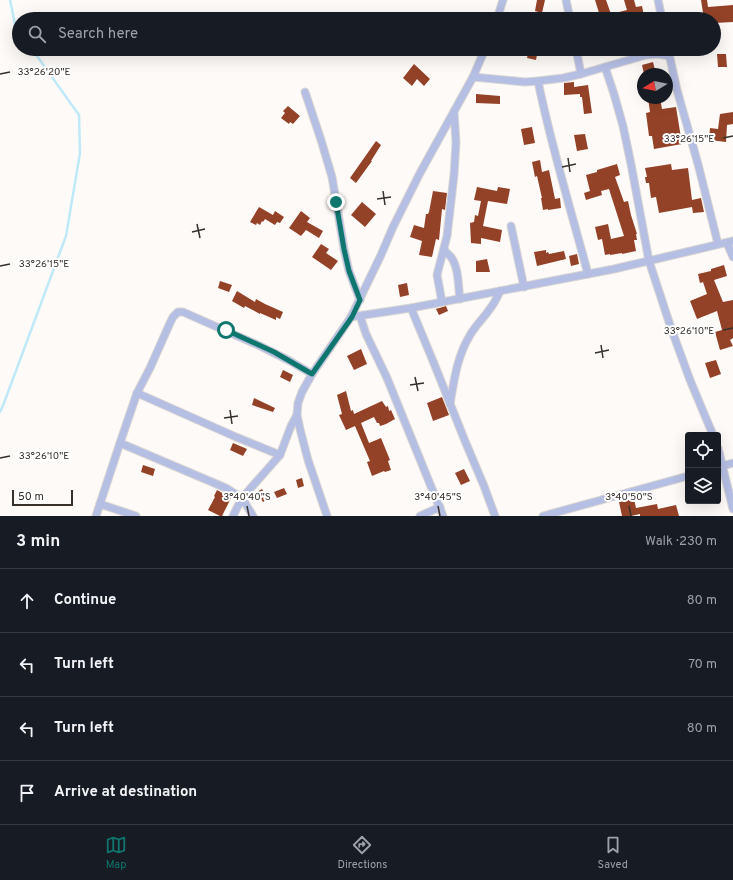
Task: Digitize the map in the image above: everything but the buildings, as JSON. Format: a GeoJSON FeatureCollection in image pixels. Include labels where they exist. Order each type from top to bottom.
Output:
{"type":"FeatureCollection","features":[{"type":"Feature","properties":{"kind":"street"},"geometry":{"type":"LineString","coordinates":[[499,12],[503,0]]}},
{"type":"Feature","properties":{"kind":"street"},"geometry":{"type":"LineString","coordinates":[[566,0],[569,12]]}},
{"type":"Feature","properties":{"kind":"street"},"geometry":{"type":"LineString","coordinates":[[658,0],[660,10]]}},
{"type":"Feature","properties":{"kind":"street"},"geometry":{"type":"LineString","coordinates":[[327,516],[308,460],[297,415],[298,404],[302,392],[312,374],[352,317],[396,221],[420,173],[473,77],[482,56]]}},
{"type":"Feature","properties":{"kind":"street"},"geometry":{"type":"LineString","coordinates":[[577,56],[581,74]]}},
{"type":"Feature","properties":{"kind":"street"},"geometry":{"type":"LineString","coordinates":[[473,77],[525,82],[563,78],[605,68],[637,56]]}},
{"type":"Feature","properties":{"kind":"street"},"geometry":{"type":"LineString","coordinates":[[669,56],[718,244]]}},
{"type":"Feature","properties":{"kind":"street"},"geometry":{"type":"LineString","coordinates":[[605,68],[623,126],[649,261],[690,380],[712,432]]}},
{"type":"Feature","properties":{"kind":"street"},"geometry":{"type":"LineString","coordinates":[[538,81],[550,136],[588,274]]}},
{"type":"Feature","properties":{"kind":"street"},"geometry":{"type":"LineString","coordinates":[[305,92],[322,140],[332,177],[349,271],[360,300]]}},
{"type":"Feature","properties":{"kind":"street"},"geometry":{"type":"LineString","coordinates":[[442,302],[438,275],[447,236],[455,160],[456,142],[454,112]]}},
{"type":"Feature","properties":{"kind":"street"},"geometry":{"type":"LineString","coordinates":[[511,226],[524,287]]}},
{"type":"Feature","properties":{"kind":"street"},"geometry":{"type":"LineString","coordinates":[[352,317],[411,308],[524,287],[649,261],[730,242],[733,257]]}},
{"type":"Feature","properties":{"kind":"street"},"geometry":{"type":"LineString","coordinates":[[444,250],[454,262],[457,272],[460,299]]}},
{"type":"Feature","properties":{"kind":"street"},"geometry":{"type":"LineString","coordinates":[[450,405],[458,364],[468,337],[490,310],[500,291]]}},
{"type":"Feature","properties":{"kind":"street"},"geometry":{"type":"LineString","coordinates":[[411,308],[495,516]]}},
{"type":"Feature","properties":{"kind":"street"},"geometry":{"type":"LineString","coordinates":[[96,516],[137,393],[170,323],[177,313],[183,312],[226,330],[285,358],[312,374]]}},
{"type":"Feature","properties":{"kind":"street"},"geometry":{"type":"LineString","coordinates":[[360,316],[443,516]]}},
{"type":"Feature","properties":{"kind":"street"},"geometry":{"type":"LineString","coordinates":[[137,393],[280,455]]}},
{"type":"Feature","properties":{"kind":"street"},"geometry":{"type":"LineString","coordinates":[[233,516],[242,498],[280,455],[291,426],[297,415]]}},
{"type":"Feature","properties":{"kind":"street"},"geometry":{"type":"LineString","coordinates":[[120,443],[226,488],[242,498],[253,516]]}},
{"type":"Feature","properties":{"kind":"street"},"geometry":{"type":"LineString","coordinates":[[721,467],[733,463]]}},
{"type":"Feature","properties":{"kind":"street"},"geometry":{"type":"LineString","coordinates":[[720,468],[733,509]]}},
{"type":"Feature","properties":{"kind":"street"},"geometry":{"type":"LineString","coordinates":[[543,516],[685,477]]}},
{"type":"Feature","properties":{"kind":"street"},"geometry":{"type":"LineString","coordinates":[[100,504],[136,516]]}},
{"type":"Feature","properties":{"kind":"street"},"geometry":{"type":"LineString","coordinates":[[420,516],[440,507]]}},
{"type":"Feature","properties":{"kind":"waterway"},"geometry":{"type":"LineString","coordinates":[[10,0],[12,12]]}},
{"type":"Feature","properties":{"kind":"waterway"},"geometry":{"type":"LineString","coordinates":[[0,412],[66,236],[80,153],[79,115],[37,56]]}},
{"type":"Feature","properties":{"kind":"route"},"geometry":{"type":"LineString","coordinates":[[226,330],[274,352],[312,374],[352,317],[360,300],[349,271],[336,202]]}}]}
